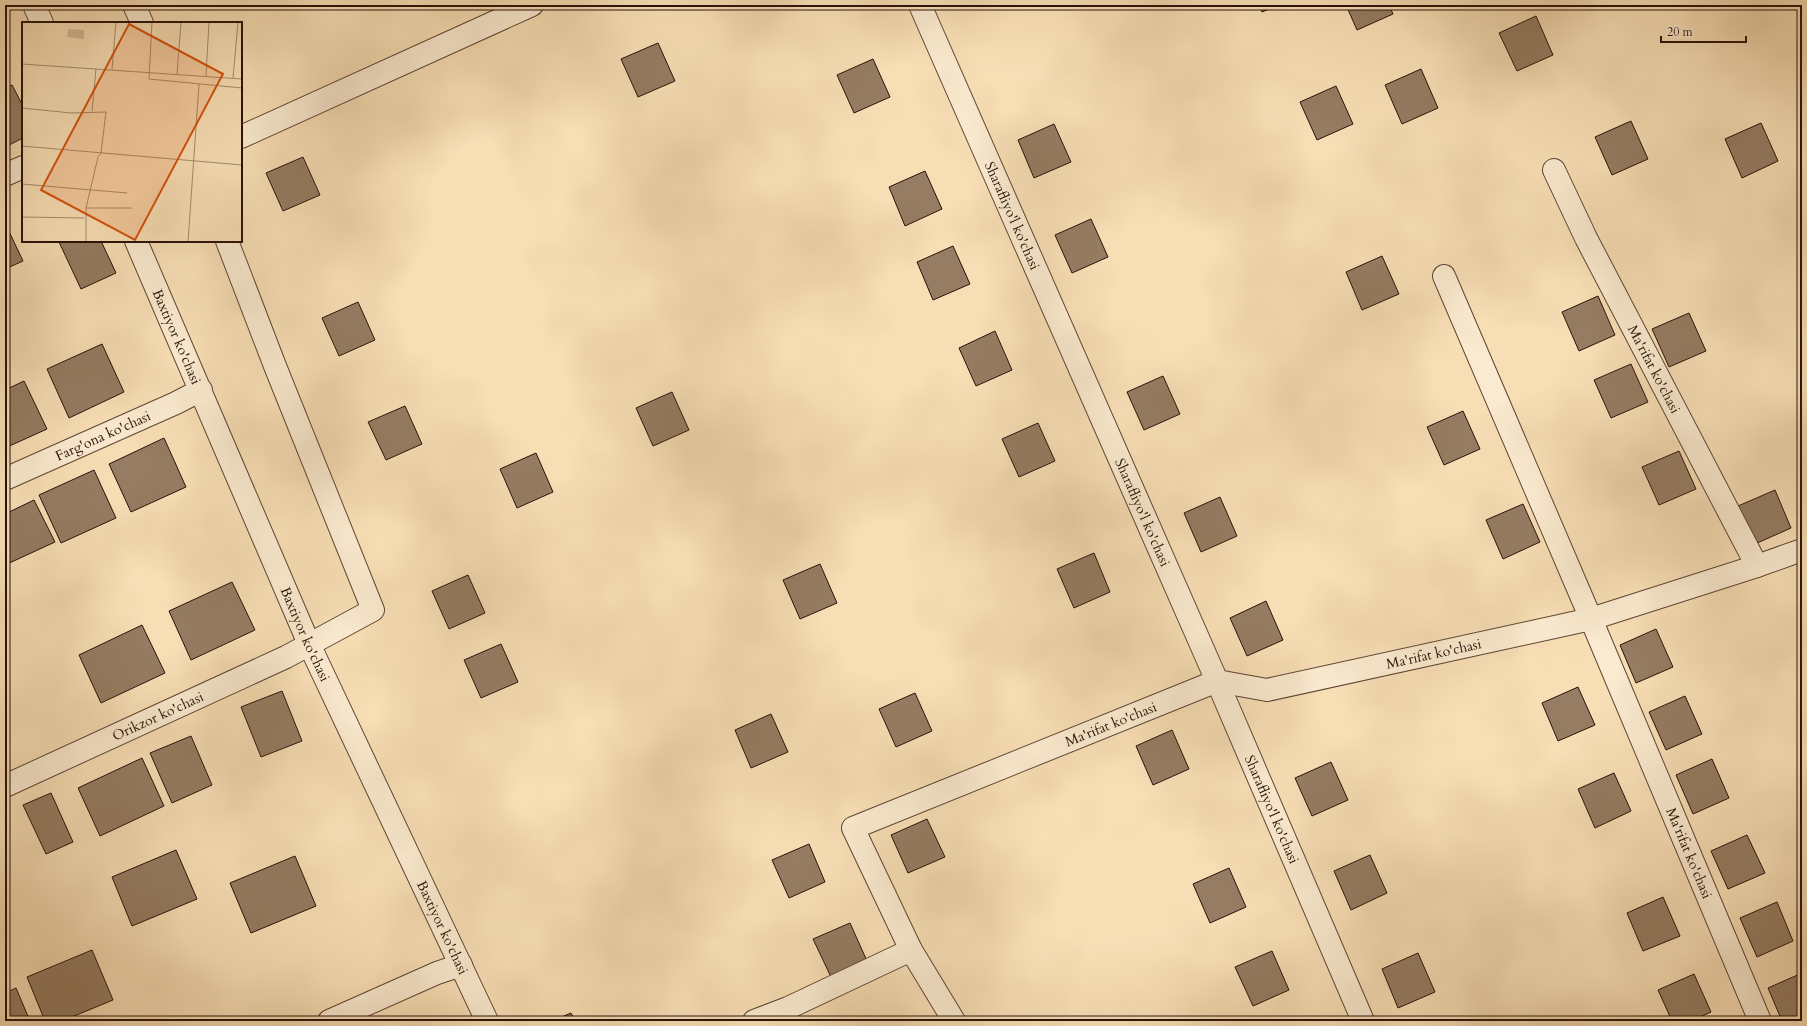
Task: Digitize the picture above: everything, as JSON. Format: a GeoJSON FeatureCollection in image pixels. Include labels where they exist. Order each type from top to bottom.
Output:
{"type":"FeatureCollection","features":[{"type":"Feature","properties":{"kind":"street"},"geometry":{"type":"LineString","coordinates":[[34,5],[42,22]]}},
{"type":"Feature","properties":{"kind":"street"},"geometry":{"type":"LineString","coordinates":[[134,5],[142,22]]}},
{"type":"Feature","properties":{"kind":"street"},"geometry":{"type":"LineString","coordinates":[[242,137],[532,5]]}},
{"type":"Feature","properties":{"kind":"street","name":"Sharafliyo'l ko'chasi"},"geometry":{"type":"LineString","coordinates":[[920,5],[1217,681],[1363,1021]]}},
{"type":"Feature","properties":{"kind":"street"},"geometry":{"type":"LineString","coordinates":[[5,175],[22,167]]}},
{"type":"Feature","properties":{"kind":"street","name":"Ma'rifat ko'chasi"},"geometry":{"type":"LineString","coordinates":[[1554,170],[1586,238],[1757,566]]}},
{"type":"Feature","properties":{"kind":"street","name":"Baxtiyor ko'chasi"},"geometry":{"type":"LineString","coordinates":[[136,242],[309,644],[487,1021]]}},
{"type":"Feature","properties":{"kind":"street","name":"Orikzor ko'chasi"},"geometry":{"type":"LineString","coordinates":[[5,786],[278,660],[374,610],[274,366],[227,242]]}},
{"type":"Feature","properties":{"kind":"street","name":"Ma'rifat ko'chasi"},"geometry":{"type":"LineString","coordinates":[[1444,276],[1591,619],[1760,1021]]}},
{"type":"Feature","properties":{"kind":"street","name":"Farg'ona ko'chasi"},"geometry":{"type":"LineString","coordinates":[[5,480],[176,403],[200,390]]}},
{"type":"Feature","properties":{"kind":"street","name":"Ma'rifat ko'chasi"},"geometry":{"type":"LineString","coordinates":[[954,1021],[910,950],[853,828],[1217,681],[1267,690],[1591,619],[1757,566],[1802,550]]}},
{"type":"Feature","properties":{"kind":"street"},"geometry":{"type":"LineString","coordinates":[[754,1021],[788,1008],[910,950]]}},
{"type":"Feature","properties":{"kind":"street"},"geometry":{"type":"LineString","coordinates":[[329,1021],[437,973],[461,965]]}},
{"type":"Feature","properties":{"kind":"building"},"geometry":{"type":"Polygon","coordinates":[[[1259,5],[1279,5],[1262,12],[1259,5]]]}},
{"type":"Feature","properties":{"kind":"building"},"geometry":{"type":"Polygon","coordinates":[[[1346,5],[1389,5],[1393,14],[1357,30],[1346,5]]]}},
{"type":"Feature","properties":{"kind":"building"},"geometry":{"type":"Polygon","coordinates":[[[1536,16],[1553,55],[1517,71],[1499,33],[1536,16]]]}},
{"type":"Feature","properties":{"kind":"building"},"geometry":{"type":"Polygon","coordinates":[[[658,43],[675,81],[638,97],[621,59],[658,43]]]}},
{"type":"Feature","properties":{"kind":"building"},"geometry":{"type":"Polygon","coordinates":[[[873,59],[890,97],[854,113],[837,75],[873,59]]]}},
{"type":"Feature","properties":{"kind":"building"},"geometry":{"type":"Polygon","coordinates":[[[1421,69],[1438,108],[1402,124],[1385,85],[1421,69]]]}},
{"type":"Feature","properties":{"kind":"building"},"geometry":{"type":"Polygon","coordinates":[[[12,85],[22,104],[22,138],[5,147],[5,88],[12,85]]]}},
{"type":"Feature","properties":{"kind":"building"},"geometry":{"type":"Polygon","coordinates":[[[1336,86],[1353,124],[1317,140],[1300,102],[1336,86]]]}},
{"type":"Feature","properties":{"kind":"building"},"geometry":{"type":"Polygon","coordinates":[[[1631,121],[1648,159],[1612,175],[1595,137],[1631,121]]]}},
{"type":"Feature","properties":{"kind":"building"},"geometry":{"type":"Polygon","coordinates":[[[1761,123],[1778,161],[1742,178],[1725,139],[1761,123]]]}},
{"type":"Feature","properties":{"kind":"building"},"geometry":{"type":"Polygon","coordinates":[[[1054,124],[1071,162],[1034,178],[1018,140],[1054,124]]]}},
{"type":"Feature","properties":{"kind":"building"},"geometry":{"type":"Polygon","coordinates":[[[303,157],[320,195],[283,211],[266,173],[303,157]]]}},
{"type":"Feature","properties":{"kind":"building"},"geometry":{"type":"Polygon","coordinates":[[[925,171],[942,209],[905,226],[889,187],[925,171]]]}},
{"type":"Feature","properties":{"kind":"building"},"geometry":{"type":"Polygon","coordinates":[[[1091,219],[1108,257],[1072,273],[1055,235],[1091,219]]]}},
{"type":"Feature","properties":{"kind":"building"},"geometry":{"type":"Polygon","coordinates":[[[5,223],[23,261],[5,269],[5,223]]]}},
{"type":"Feature","properties":{"kind":"building"},"geometry":{"type":"Polygon","coordinates":[[[59,242],[101,242],[116,273],[81,289],[59,242]]]}},
{"type":"Feature","properties":{"kind":"building"},"geometry":{"type":"Polygon","coordinates":[[[953,246],[970,284],[933,300],[917,262],[953,246]]]}},
{"type":"Feature","properties":{"kind":"building"},"geometry":{"type":"Polygon","coordinates":[[[1382,256],[1399,294],[1362,310],[1346,272],[1382,256]]]}},
{"type":"Feature","properties":{"kind":"building"},"geometry":{"type":"Polygon","coordinates":[[[1598,296],[1615,335],[1579,351],[1562,312],[1598,296]]]}},
{"type":"Feature","properties":{"kind":"building"},"geometry":{"type":"Polygon","coordinates":[[[358,302],[375,340],[339,356],[322,318],[358,302]]]}},
{"type":"Feature","properties":{"kind":"building"},"geometry":{"type":"Polygon","coordinates":[[[1689,313],[1706,351],[1669,367],[1652,329],[1689,313]]]}},
{"type":"Feature","properties":{"kind":"building"},"geometry":{"type":"Polygon","coordinates":[[[995,331],[1012,370],[976,386],[959,348],[995,331]]]}},
{"type":"Feature","properties":{"kind":"building"},"geometry":{"type":"Polygon","coordinates":[[[102,344],[124,392],[69,418],[47,369],[102,344]]]}},
{"type":"Feature","properties":{"kind":"building"},"geometry":{"type":"Polygon","coordinates":[[[1631,364],[1648,402],[1611,418],[1594,380],[1631,364]]]}},
{"type":"Feature","properties":{"kind":"building"},"geometry":{"type":"Polygon","coordinates":[[[1163,376],[1180,414],[1144,430],[1127,392],[1163,376]]]}},
{"type":"Feature","properties":{"kind":"building"},"geometry":{"type":"Polygon","coordinates":[[[24,381],[47,429],[5,448],[5,390],[24,381]]]}},
{"type":"Feature","properties":{"kind":"building"},"geometry":{"type":"Polygon","coordinates":[[[672,392],[689,430],[653,446],[636,408],[672,392]]]}},
{"type":"Feature","properties":{"kind":"building"},"geometry":{"type":"Polygon","coordinates":[[[405,406],[422,444],[386,460],[368,422],[405,406]]]}},
{"type":"Feature","properties":{"kind":"building"},"geometry":{"type":"Polygon","coordinates":[[[1463,411],[1480,449],[1444,465],[1427,427],[1463,411]]]}},
{"type":"Feature","properties":{"kind":"building"},"geometry":{"type":"Polygon","coordinates":[[[1038,423],[1055,461],[1019,477],[1002,439],[1038,423]]]}},
{"type":"Feature","properties":{"kind":"building"},"geometry":{"type":"Polygon","coordinates":[[[164,438],[186,487],[131,512],[109,464],[164,438]]]}},
{"type":"Feature","properties":{"kind":"building"},"geometry":{"type":"Polygon","coordinates":[[[1679,451],[1696,489],[1659,505],[1642,467],[1679,451]]]}},
{"type":"Feature","properties":{"kind":"building"},"geometry":{"type":"Polygon","coordinates":[[[536,453],[553,492],[517,508],[500,469],[536,453]]]}},
{"type":"Feature","properties":{"kind":"building"},"geometry":{"type":"Polygon","coordinates":[[[94,470],[116,518],[61,543],[39,495],[94,470]]]}},
{"type":"Feature","properties":{"kind":"building"},"geometry":{"type":"Polygon","coordinates":[[[1775,490],[1791,528],[1755,544],[1738,506],[1775,490]]]}},
{"type":"Feature","properties":{"kind":"building"},"geometry":{"type":"Polygon","coordinates":[[[1220,497],[1237,536],[1201,552],[1184,513],[1220,497]]]}},
{"type":"Feature","properties":{"kind":"building"},"geometry":{"type":"Polygon","coordinates":[[[34,500],[55,542],[5,565],[5,514],[34,500]]]}},
{"type":"Feature","properties":{"kind":"building"},"geometry":{"type":"Polygon","coordinates":[[[1523,504],[1540,542],[1503,559],[1486,520],[1523,504]]]}},
{"type":"Feature","properties":{"kind":"building"},"geometry":{"type":"Polygon","coordinates":[[[1094,553],[1110,592],[1074,608],[1057,569],[1094,553]]]}},
{"type":"Feature","properties":{"kind":"building"},"geometry":{"type":"Polygon","coordinates":[[[820,564],[837,603],[800,619],[783,580],[820,564]]]}},
{"type":"Feature","properties":{"kind":"building"},"geometry":{"type":"Polygon","coordinates":[[[468,575],[485,613],[449,629],[432,591],[468,575]]]}},
{"type":"Feature","properties":{"kind":"building"},"geometry":{"type":"Polygon","coordinates":[[[232,582],[255,630],[191,660],[169,611],[232,582]]]}},
{"type":"Feature","properties":{"kind":"building"},"geometry":{"type":"Polygon","coordinates":[[[1266,601],[1283,640],[1247,656],[1230,618],[1266,601]]]}},
{"type":"Feature","properties":{"kind":"building"},"geometry":{"type":"Polygon","coordinates":[[[142,625],[165,673],[101,703],[79,655],[142,625]]]}},
{"type":"Feature","properties":{"kind":"building"},"geometry":{"type":"Polygon","coordinates":[[[1656,629],[1673,667],[1636,683],[1620,645],[1656,629]]]}},
{"type":"Feature","properties":{"kind":"building"},"geometry":{"type":"Polygon","coordinates":[[[501,644],[518,682],[481,698],[464,660],[501,644]]]}},
{"type":"Feature","properties":{"kind":"building"},"geometry":{"type":"Polygon","coordinates":[[[1578,687],[1595,725],[1558,741],[1542,703],[1578,687]]]}},
{"type":"Feature","properties":{"kind":"building"},"geometry":{"type":"Polygon","coordinates":[[[282,691],[302,741],[261,757],[241,707],[282,691]]]}},
{"type":"Feature","properties":{"kind":"building"},"geometry":{"type":"Polygon","coordinates":[[[915,693],[932,731],[896,747],[879,709],[915,693]]]}},
{"type":"Feature","properties":{"kind":"building"},"geometry":{"type":"Polygon","coordinates":[[[1685,696],[1702,734],[1666,750],[1649,712],[1685,696]]]}},
{"type":"Feature","properties":{"kind":"building"},"geometry":{"type":"Polygon","coordinates":[[[771,714],[788,752],[751,768],[735,730],[771,714]]]}},
{"type":"Feature","properties":{"kind":"building"},"geometry":{"type":"Polygon","coordinates":[[[1172,730],[1189,769],[1153,785],[1136,746],[1172,730]]]}},
{"type":"Feature","properties":{"kind":"building"},"geometry":{"type":"Polygon","coordinates":[[[191,736],[212,785],[172,803],[150,753],[191,736]]]}},
{"type":"Feature","properties":{"kind":"building"},"geometry":{"type":"Polygon","coordinates":[[[142,758],[164,806],[100,836],[78,788],[142,758]]]}},
{"type":"Feature","properties":{"kind":"building"},"geometry":{"type":"Polygon","coordinates":[[[1712,759],[1729,798],[1693,814],[1676,775],[1712,759]]]}},
{"type":"Feature","properties":{"kind":"building"},"geometry":{"type":"Polygon","coordinates":[[[1331,762],[1348,800],[1312,816],[1295,778],[1331,762]]]}},
{"type":"Feature","properties":{"kind":"building"},"geometry":{"type":"Polygon","coordinates":[[[1614,773],[1631,811],[1595,828],[1578,789],[1614,773]]]}},
{"type":"Feature","properties":{"kind":"building"},"geometry":{"type":"Polygon","coordinates":[[[51,793],[73,842],[46,854],[23,805],[51,793]]]}},
{"type":"Feature","properties":{"kind":"building"},"geometry":{"type":"Polygon","coordinates":[[[927,819],[945,857],[908,873],[891,835],[927,819]]]}},
{"type":"Feature","properties":{"kind":"building"},"geometry":{"type":"Polygon","coordinates":[[[1747,835],[1765,873],[1728,889],[1711,851],[1747,835]]]}},
{"type":"Feature","properties":{"kind":"building"},"geometry":{"type":"Polygon","coordinates":[[[809,844],[825,882],[789,898],[772,860],[809,844]]]}},
{"type":"Feature","properties":{"kind":"building"},"geometry":{"type":"Polygon","coordinates":[[[176,850],[197,899],[132,926],[112,877],[176,850]]]}},
{"type":"Feature","properties":{"kind":"building"},"geometry":{"type":"Polygon","coordinates":[[[1370,855],[1387,893],[1351,910],[1334,871],[1370,855]]]}},
{"type":"Feature","properties":{"kind":"building"},"geometry":{"type":"Polygon","coordinates":[[[295,856],[316,906],[251,933],[230,883],[295,856]]]}},
{"type":"Feature","properties":{"kind":"building"},"geometry":{"type":"Polygon","coordinates":[[[1229,868],[1246,907],[1210,923],[1193,884],[1229,868]]]}},
{"type":"Feature","properties":{"kind":"building"},"geometry":{"type":"Polygon","coordinates":[[[1663,897],[1680,936],[1643,951],[1627,913],[1663,897]]]}},
{"type":"Feature","properties":{"kind":"building"},"geometry":{"type":"Polygon","coordinates":[[[1777,902],[1793,941],[1757,957],[1740,918],[1777,902]]]}},
{"type":"Feature","properties":{"kind":"building"},"geometry":{"type":"Polygon","coordinates":[[[850,923],[867,961],[831,977],[813,939],[850,923]]]}},
{"type":"Feature","properties":{"kind":"building"},"geometry":{"type":"Polygon","coordinates":[[[92,950],[113,1000],[62,1021],[45,1021],[27,977],[92,950]]]}},
{"type":"Feature","properties":{"kind":"building"},"geometry":{"type":"Polygon","coordinates":[[[1272,951],[1289,990],[1253,1006],[1235,967],[1272,951]]]}},
{"type":"Feature","properties":{"kind":"building"},"geometry":{"type":"Polygon","coordinates":[[[1418,953],[1435,992],[1398,1008],[1382,969],[1418,953]]]}},
{"type":"Feature","properties":{"kind":"building"},"geometry":{"type":"Polygon","coordinates":[[[1802,973],[1802,1019],[1797,1021],[1782,1021],[1768,988],[1802,973]]]}},
{"type":"Feature","properties":{"kind":"building"},"geometry":{"type":"Polygon","coordinates":[[[1694,974],[1711,1012],[1691,1021],[1672,1021],[1658,990],[1694,974]]]}},
{"type":"Feature","properties":{"kind":"building"},"geometry":{"type":"Polygon","coordinates":[[[16,988],[30,1021],[5,1021],[5,993],[16,988]]]}},
{"type":"Feature","properties":{"kind":"building"},"geometry":{"type":"Polygon","coordinates":[[[571,1013],[575,1021],[552,1021],[571,1013]]]}}]}
